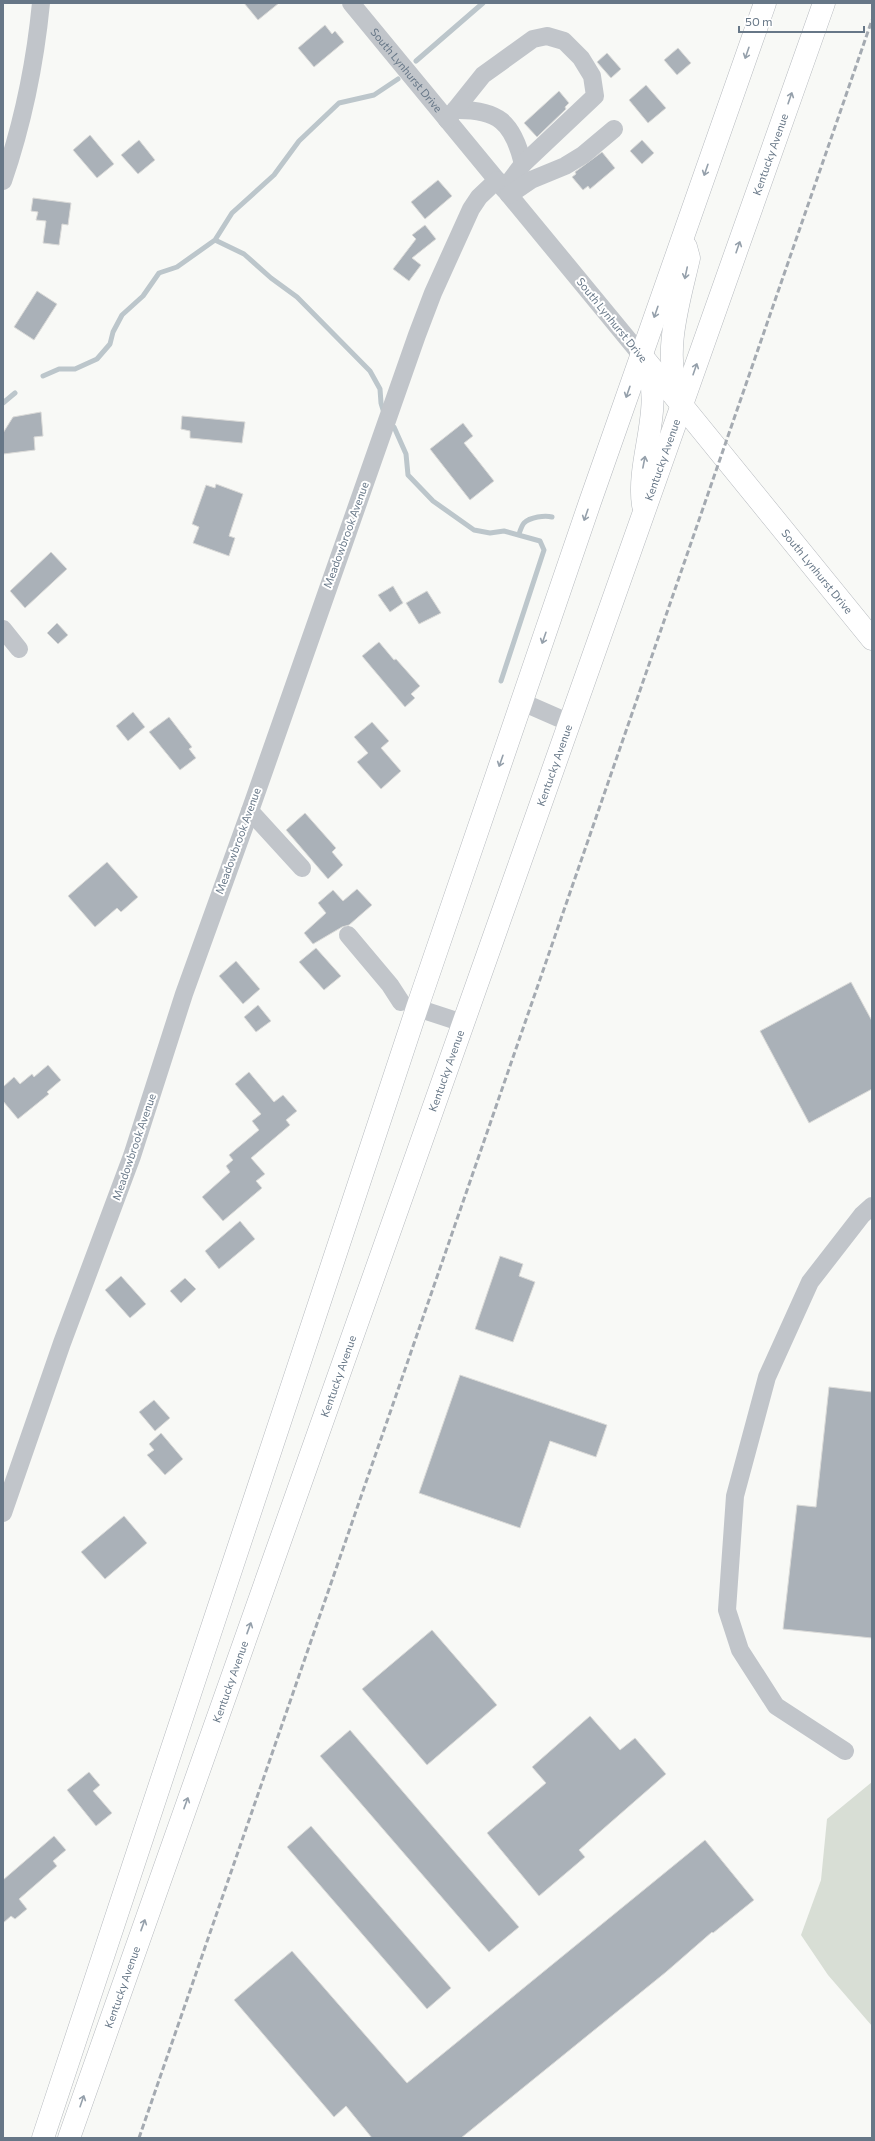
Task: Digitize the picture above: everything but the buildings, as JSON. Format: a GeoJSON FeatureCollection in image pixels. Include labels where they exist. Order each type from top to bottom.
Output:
{"type":"FeatureCollection","features":[{"type":"Feature","properties":{"kind":"main road"},"geometry":{"type":"LineString","coordinates":[[43,2138],[409,1005],[522,702],[641,355],[765,3]]}},
{"type":"Feature","properties":{"kind":"main road","name":"Kentucky Avenue"},"geometry":{"type":"LineString","coordinates":[[69,2138],[824,3]]}},
{"type":"Feature","properties":{"kind":"main road"},"geometry":{"type":"LineString","coordinates":[[682,406],[672,380],[671,364],[676,324],[689,258],[683,235]]}},
{"type":"Feature","properties":{"kind":"main road"},"geometry":{"type":"LineString","coordinates":[[641,355],[649,376],[652,404],[650,433],[641,476],[641,492],[644,514]]}},
{"type":"Feature","properties":{"kind":"main road","name":"South Lynhurst Drive"},"geometry":{"type":"LineString","coordinates":[[641,355],[872,639]]}},
{"type":"Feature","properties":{"kind":"street"},"geometry":{"type":"LineString","coordinates":[[3,181],[17,137],[32,75],[41,3]]}},
{"type":"Feature","properties":{"kind":"street","name":"South Lynhurst Drive"},"geometry":{"type":"LineString","coordinates":[[351,3],[451,115],[503,188],[641,355]]}},
{"type":"Feature","properties":{"kind":"street"},"geometry":{"type":"LineString","coordinates":[[451,115],[483,75],[515,50],[533,39],[547,36],[564,41],[581,58],[592,76],[595,96],[523,164],[503,188]]}},
{"type":"Feature","properties":{"kind":"street"},"geometry":{"type":"LineString","coordinates":[[451,115],[477,109],[500,120],[511,131],[518,145],[523,164]]}},
{"type":"Feature","properties":{"kind":"street"},"geometry":{"type":"LineString","coordinates":[[503,188],[531,180],[565,166],[594,146],[614,129]]}},
{"type":"Feature","properties":{"kind":"street","name":"Meadowbrook Avenue"},"geometry":{"type":"LineString","coordinates":[[3,1513],[62,1343],[132,1156],[184,994],[221,887],[250,811],[301,661],[426,311],[471,209],[479,197],[503,188]]}},
{"type":"Feature","properties":{"kind":"street"},"geometry":{"type":"LineString","coordinates":[[3,629],[19,649]]}},
{"type":"Feature","properties":{"kind":"street"},"geometry":{"type":"LineString","coordinates":[[522,702],[570,723]]}},
{"type":"Feature","properties":{"kind":"street"},"geometry":{"type":"LineString","coordinates":[[250,811],[302,868]]}},
{"type":"Feature","properties":{"kind":"street"},"geometry":{"type":"LineString","coordinates":[[348,935],[409,1005],[463,1023]]}},
{"type":"Feature","properties":{"kind":"street"},"geometry":{"type":"LineString","coordinates":[[845,1751],[776,1706],[740,1650],[727,1610],[735,1496],[767,1377],[810,1282],[862,1215],[872,1206]]}},
{"type":"Feature","properties":{"kind":"shaded area"},"geometry":{"type":"Polygon","coordinates":[[[872,1782],[872,2026],[828,1975],[801,1935],[821,1880],[827,1819],[872,1782]]]}},
{"type":"Feature","properties":{"kind":"waterway"},"geometry":{"type":"LineString","coordinates":[[416,61],[483,3]]}},
{"type":"Feature","properties":{"kind":"waterway"},"geometry":{"type":"LineString","coordinates":[[43,376],[59,369],[75,369],[97,359],[110,344],[113,332],[122,315],[143,296],[159,273],[177,267],[215,240],[232,213],[274,175],[299,141],[339,103],[374,95],[398,79]]}},
{"type":"Feature","properties":{"kind":"waterway"},"geometry":{"type":"LineString","coordinates":[[215,240],[244,254],[271,278],[297,297],[370,371],[380,389],[381,403],[384,413]]}},
{"type":"Feature","properties":{"kind":"waterway"},"geometry":{"type":"LineString","coordinates":[[3,403],[15,393]]}},
{"type":"Feature","properties":{"kind":"waterway"},"geometry":{"type":"LineString","coordinates":[[394,427],[406,454],[408,475],[433,501],[474,530],[490,533],[504,531],[540,541],[544,550],[501,681]]}},
{"type":"Feature","properties":{"kind":"waterway"},"geometry":{"type":"LineString","coordinates":[[519,534],[524,523],[530,519],[546,516],[552,517]]}},
{"type":"Feature","properties":{"kind":"railway"},"geometry":{"type":"LineString","coordinates":[[139,2138],[872,20]]}}]}
